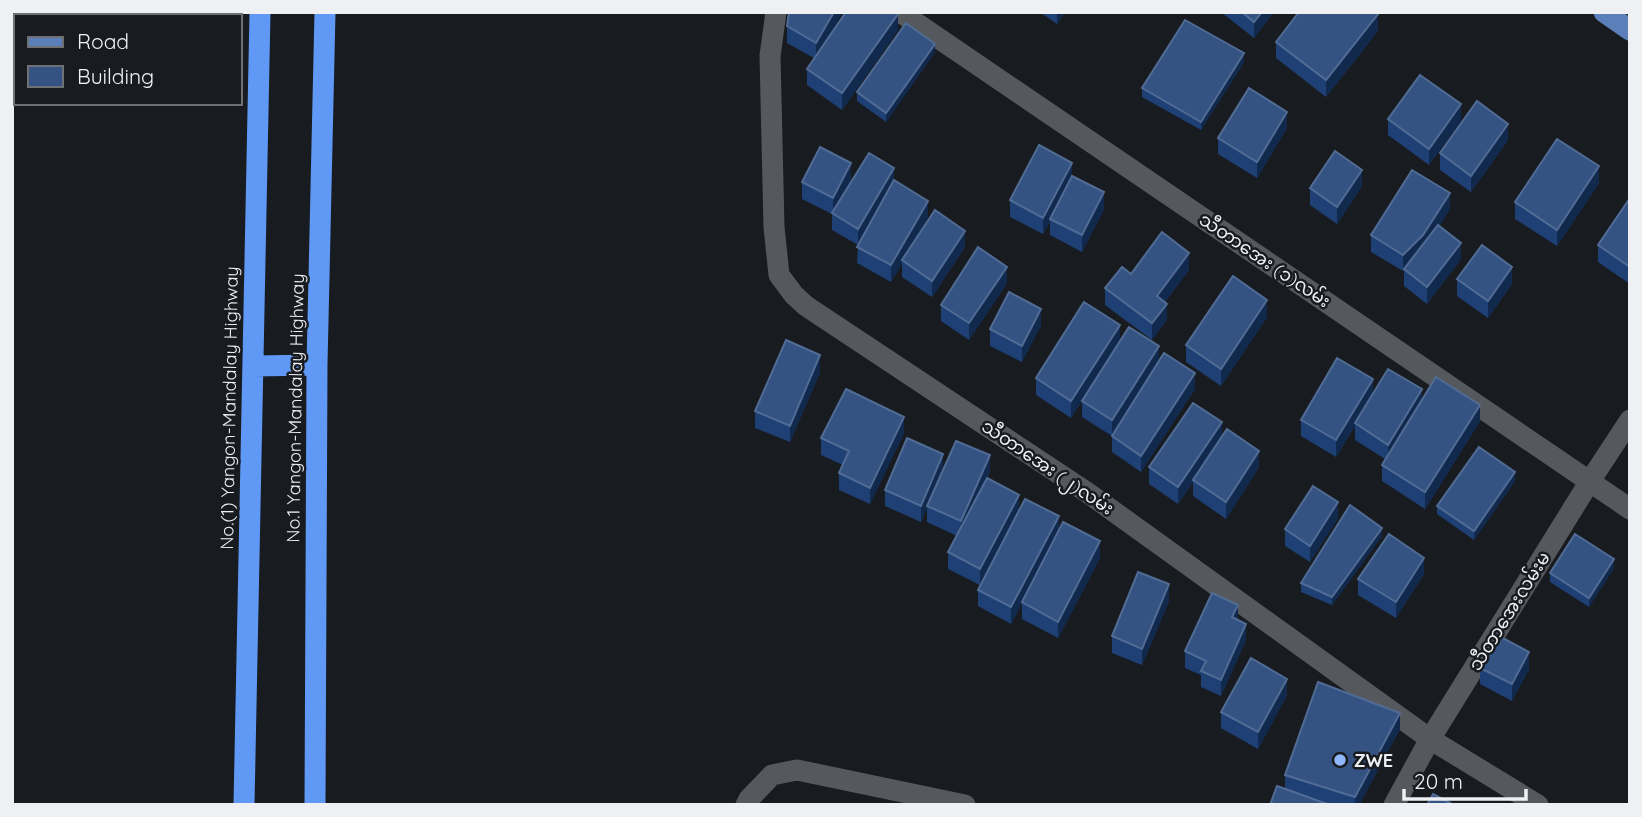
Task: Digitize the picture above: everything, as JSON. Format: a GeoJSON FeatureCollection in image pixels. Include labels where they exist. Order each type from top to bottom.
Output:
{"type":"FeatureCollection","features":[{"type":"Feature","properties":{"kind":"highway","name":"No.(1) Yangon-Mandalay Highway"},"geometry":{"type":"LineString","coordinates":[[244,805],[260,12]]}},
{"type":"Feature","properties":{"kind":"highway","name":"No.1 Yangon-Mandalay Highway"},"geometry":{"type":"LineString","coordinates":[[315,805],[317,365],[325,12]]}},
{"type":"Feature","properties":{"kind":"highway"},"geometry":{"type":"LineString","coordinates":[[253,366],[317,365]]}},
{"type":"Feature","properties":{"kind":"main road"},"geometry":{"type":"LineString","coordinates":[[1604,12],[1630,30]]}},
{"type":"Feature","properties":{"kind":"street","name":"သီတာအေး (၂)လမ်း"},"geometry":{"type":"LineString","coordinates":[[776,12],[770,56],[774,227],[779,275],[794,295],[806,306],[1088,494],[1430,738],[1538,805]]}},
{"type":"Feature","properties":{"kind":"street","name":"သီတာအေး (၁)လမ်း"},"geometry":{"type":"LineString","coordinates":[[900,12],[1630,509]]}},
{"type":"Feature","properties":{"kind":"street","name":"သီတာအေးလမ်းမ"},"geometry":{"type":"LineString","coordinates":[[1394,805],[1430,738],[1630,420]]}},
{"type":"Feature","properties":{"kind":"street"},"geometry":{"type":"LineString","coordinates":[[746,805],[772,775],[797,771],[965,805]]}},
{"type":"Feature","properties":{"kind":"building"},"geometry":{"type":"Polygon","coordinates":[[[789,12],[834,12],[816,43],[787,26],[789,12]]]}},
{"type":"Feature","properties":{"kind":"building"},"geometry":{"type":"Polygon","coordinates":[[[846,12],[898,14],[842,93],[807,69],[846,12]]]}},
{"type":"Feature","properties":{"kind":"building"},"geometry":{"type":"Polygon","coordinates":[[[1242,12],[1262,12],[1254,22],[1242,12]]]}},
{"type":"Feature","properties":{"kind":"building"},"geometry":{"type":"Polygon","coordinates":[[[1299,12],[1378,14],[1326,80],[1276,42],[1299,12]]]}},
{"type":"Feature","properties":{"kind":"building"},"geometry":{"type":"Polygon","coordinates":[[[1185,20],[1244,53],[1201,122],[1142,88],[1185,20]]]}},
{"type":"Feature","properties":{"kind":"building"},"geometry":{"type":"Polygon","coordinates":[[[906,23],[935,44],[886,113],[857,92],[906,23]]]}},
{"type":"Feature","properties":{"kind":"building"},"geometry":{"type":"Polygon","coordinates":[[[1420,75],[1461,104],[1429,149],[1388,119],[1420,75]]]}},
{"type":"Feature","properties":{"kind":"building"},"geometry":{"type":"Polygon","coordinates":[[[1249,88],[1287,112],[1257,162],[1218,138],[1249,88]]]}},
{"type":"Feature","properties":{"kind":"building"},"geometry":{"type":"Polygon","coordinates":[[[1477,101],[1508,124],[1471,176],[1440,153],[1477,101]]]}},
{"type":"Feature","properties":{"kind":"building"},"geometry":{"type":"Polygon","coordinates":[[[1557,139],[1599,166],[1557,230],[1515,202],[1557,139]]]}},
{"type":"Feature","properties":{"kind":"building"},"geometry":{"type":"Polygon","coordinates":[[[1039,145],[1072,163],[1043,218],[1010,200],[1039,145]]]}},
{"type":"Feature","properties":{"kind":"building"},"geometry":{"type":"Polygon","coordinates":[[[820,147],[851,163],[833,198],[802,182],[820,147]]]}},
{"type":"Feature","properties":{"kind":"building"},"geometry":{"type":"Polygon","coordinates":[[[1335,151],[1362,170],[1337,207],[1310,188],[1335,151]]]}},
{"type":"Feature","properties":{"kind":"building"},"geometry":{"type":"Polygon","coordinates":[[[869,153],[894,168],[858,229],[832,213],[869,153]]]}},
{"type":"Feature","properties":{"kind":"building"},"geometry":{"type":"Polygon","coordinates":[[[1412,170],[1450,193],[1423,235],[1403,255],[1371,235],[1412,170]]]}},
{"type":"Feature","properties":{"kind":"building"},"geometry":{"type":"Polygon","coordinates":[[[1072,176],[1104,192],[1082,235],[1050,219],[1072,176]]]}},
{"type":"Feature","properties":{"kind":"building"},"geometry":{"type":"Polygon","coordinates":[[[894,180],[928,201],[891,265],[857,247],[894,180]]]}},
{"type":"Feature","properties":{"kind":"building"},"geometry":{"type":"Polygon","coordinates":[[[1630,198],[1630,267],[1598,245],[1630,198]]]}},
{"type":"Feature","properties":{"kind":"building"},"geometry":{"type":"Polygon","coordinates":[[[935,210],[965,231],[932,281],[902,260],[935,210]]]}},
{"type":"Feature","properties":{"kind":"building"},"geometry":{"type":"Polygon","coordinates":[[[1438,225],[1461,243],[1427,287],[1404,269],[1438,225]]]}},
{"type":"Feature","properties":{"kind":"building"},"geometry":{"type":"Polygon","coordinates":[[[1162,232],[1189,253],[1157,296],[1167,304],[1152,323],[1105,288],[1122,267],[1131,274],[1162,232]]]}},
{"type":"Feature","properties":{"kind":"building"},"geometry":{"type":"Polygon","coordinates":[[[1482,245],[1512,267],[1488,301],[1457,279],[1482,245]]]}},
{"type":"Feature","properties":{"kind":"building"},"geometry":{"type":"Polygon","coordinates":[[[978,247],[1007,267],[969,323],[941,305],[978,247]]]}},
{"type":"Feature","properties":{"kind":"building"},"geometry":{"type":"Polygon","coordinates":[[[1233,276],[1267,300],[1221,369],[1186,345],[1233,276]]]}},
{"type":"Feature","properties":{"kind":"building"},"geometry":{"type":"Polygon","coordinates":[[[1009,292],[1041,309],[1022,346],[990,329],[1009,292]]]}},
{"type":"Feature","properties":{"kind":"building"},"geometry":{"type":"Polygon","coordinates":[[[1084,302],[1120,325],[1071,401],[1036,378],[1084,302]]]}},
{"type":"Feature","properties":{"kind":"building"},"geometry":{"type":"Polygon","coordinates":[[[1129,327],[1159,346],[1112,420],[1082,401],[1129,327]]]}},
{"type":"Feature","properties":{"kind":"building"},"geometry":{"type":"Polygon","coordinates":[[[786,340],[820,355],[790,426],[755,411],[786,340]]]}},
{"type":"Feature","properties":{"kind":"building"},"geometry":{"type":"Polygon","coordinates":[[[1164,353],[1195,373],[1141,456],[1112,436],[1164,353]]]}},
{"type":"Feature","properties":{"kind":"building"},"geometry":{"type":"Polygon","coordinates":[[[1337,358],[1373,379],[1336,440],[1301,420],[1337,358]]]}},
{"type":"Feature","properties":{"kind":"building"},"geometry":{"type":"Polygon","coordinates":[[[1388,369],[1422,389],[1388,445],[1355,423],[1388,369]]]}},
{"type":"Feature","properties":{"kind":"building"},"geometry":{"type":"Polygon","coordinates":[[[1436,377],[1480,405],[1425,492],[1382,465],[1436,377]]]}},
{"type":"Feature","properties":{"kind":"building"},"geometry":{"type":"Polygon","coordinates":[[[846,389],[904,417],[870,488],[839,473],[849,451],[821,438],[846,389]]]}},
{"type":"Feature","properties":{"kind":"building"},"geometry":{"type":"Polygon","coordinates":[[[1193,403],[1222,422],[1178,487],[1149,467],[1193,403]]]}},
{"type":"Feature","properties":{"kind":"building"},"geometry":{"type":"Polygon","coordinates":[[[1227,429],[1259,451],[1226,502],[1193,480],[1227,429]]]}},
{"type":"Feature","properties":{"kind":"building"},"geometry":{"type":"Polygon","coordinates":[[[907,438],[943,454],[921,506],[885,490],[907,438]]]}},
{"type":"Feature","properties":{"kind":"building"},"geometry":{"type":"Polygon","coordinates":[[[956,441],[990,455],[961,521],[927,506],[956,441]]]}},
{"type":"Feature","properties":{"kind":"building"},"geometry":{"type":"Polygon","coordinates":[[[1479,447],[1515,472],[1474,531],[1437,506],[1479,447]]]}},
{"type":"Feature","properties":{"kind":"building"},"geometry":{"type":"Polygon","coordinates":[[[987,478],[1019,495],[980,569],[948,552],[987,478]]]}},
{"type":"Feature","properties":{"kind":"building"},"geometry":{"type":"Polygon","coordinates":[[[1313,486],[1338,502],[1310,546],[1285,529],[1313,486]]]}},
{"type":"Feature","properties":{"kind":"building"},"geometry":{"type":"Polygon","coordinates":[[[1025,499],[1059,516],[1011,607],[978,590],[1025,499]]]}},
{"type":"Feature","properties":{"kind":"building"},"geometry":{"type":"Polygon","coordinates":[[[1350,505],[1382,528],[1332,597],[1301,583],[1350,505]]]}},
{"type":"Feature","properties":{"kind":"building"},"geometry":{"type":"Polygon","coordinates":[[[1063,522],[1100,541],[1058,622],[1022,602],[1063,522]]]}},
{"type":"Feature","properties":{"kind":"building"},"geometry":{"type":"Polygon","coordinates":[[[1389,534],[1424,558],[1396,602],[1358,579],[1389,534]]]}},
{"type":"Feature","properties":{"kind":"building"},"geometry":{"type":"Polygon","coordinates":[[[1575,534],[1614,559],[1589,598],[1550,573],[1575,534]]]}},
{"type":"Feature","properties":{"kind":"building"},"geometry":{"type":"Polygon","coordinates":[[[1138,572],[1169,584],[1142,649],[1112,636],[1138,572]]]}},
{"type":"Feature","properties":{"kind":"building"},"geometry":{"type":"Polygon","coordinates":[[[1212,593],[1238,605],[1232,617],[1246,624],[1221,680],[1201,671],[1206,661],[1185,651],[1212,593]]]}},
{"type":"Feature","properties":{"kind":"building"},"geometry":{"type":"Polygon","coordinates":[[[1497,635],[1529,652],[1512,684],[1480,668],[1497,635]]]}},
{"type":"Feature","properties":{"kind":"building"},"geometry":{"type":"Polygon","coordinates":[[[1251,658],[1287,679],[1258,732],[1221,712],[1251,658]]]}},
{"type":"Feature","properties":{"kind":"building","name":"ZWE"},"geometry":{"type":"Polygon","coordinates":[[[1318,682],[1400,713],[1355,797],[1285,775],[1318,682]]]}},
{"type":"Feature","properties":{"kind":"building"},"geometry":{"type":"Polygon","coordinates":[[[1277,786],[1330,805],[1270,805],[1277,786]]]}},
{"type":"Feature","properties":{"kind":"building"},"geometry":{"type":"Polygon","coordinates":[[[1433,794],[1454,805],[1427,805],[1433,794]]]}},
{"type":"Feature","properties":{"kind":"place","name":"ZWE"},"geometry":{"type":"Point","coordinates":[1340,760]}}]}
